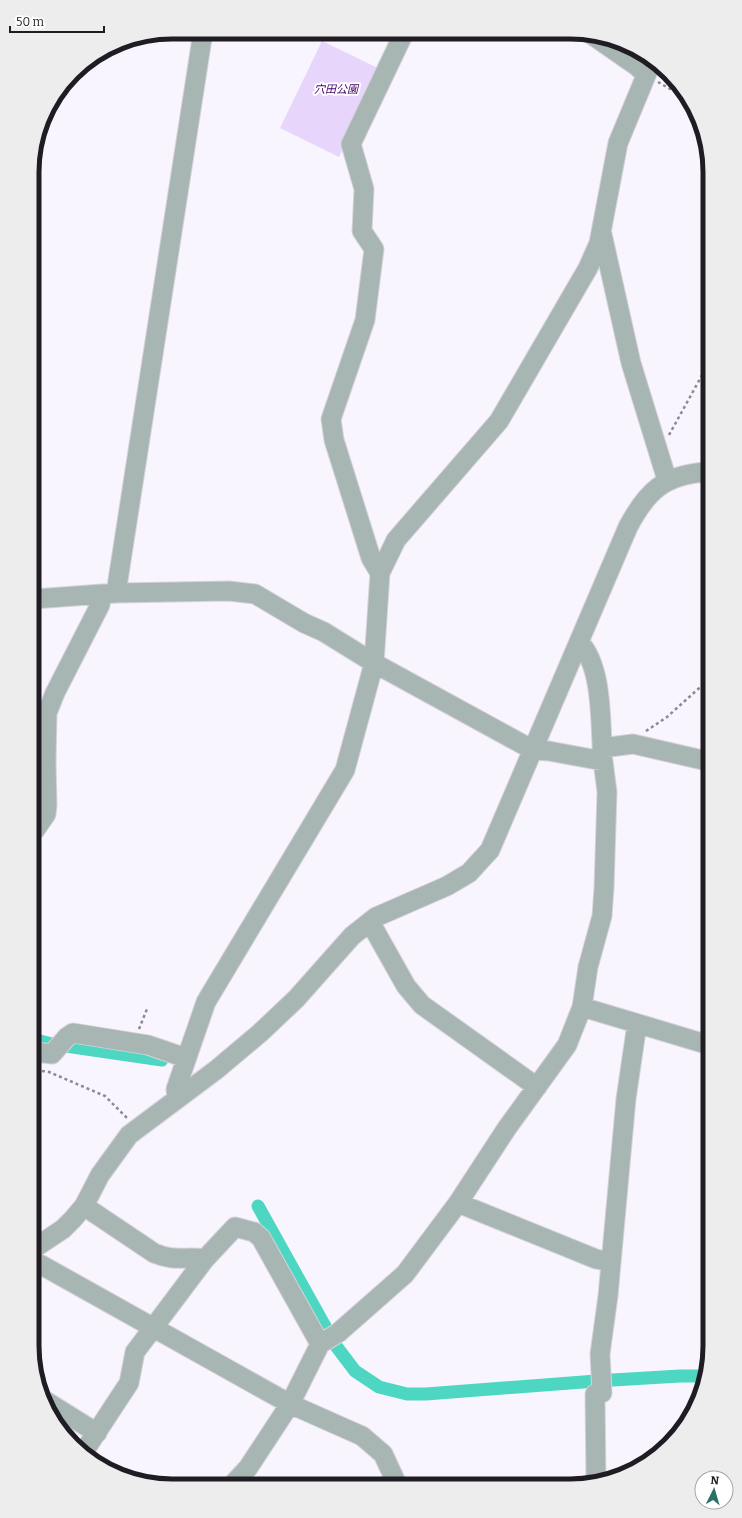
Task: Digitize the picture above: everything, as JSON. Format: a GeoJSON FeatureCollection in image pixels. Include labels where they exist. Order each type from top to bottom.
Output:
{"type":"FeatureCollection","features":[{"type":"Feature","properties":{"kind":"street"},"geometry":{"type":"LineString","coordinates":[[39,824],[46,814],[47,805],[47,713],[55,693],[100,605],[109,594],[202,39]]}},
{"type":"Feature","properties":{"kind":"street"},"geometry":{"type":"LineString","coordinates":[[380,573],[371,558],[334,440],[331,419],[365,320],[374,249],[362,231],[364,189],[351,144],[401,39]]}},
{"type":"Feature","properties":{"kind":"street"},"geometry":{"type":"LineString","coordinates":[[177,1099],[176,1089],[206,1002],[345,770],[374,663],[380,573],[396,540],[499,421],[594,256],[601,231],[618,143],[649,68],[638,67],[605,44]]}},
{"type":"Feature","properties":{"kind":"street"},"geometry":{"type":"LineString","coordinates":[[601,231],[631,363],[667,480]]}},
{"type":"Feature","properties":{"kind":"street"},"geometry":{"type":"LineString","coordinates":[[39,1245],[63,1229],[84,1206],[100,1174],[117,1149],[137,1128],[216,1070],[260,1033],[296,999],[352,936],[376,917],[447,886],[470,873],[490,850],[628,527],[640,505],[667,480],[687,473],[703,472]]}},
{"type":"Feature","properties":{"kind":"street"},"geometry":{"type":"LineString","coordinates":[[39,599],[109,594],[229,591],[255,594],[304,623],[324,632],[374,663],[533,750],[602,755],[633,744],[703,760]]}},
{"type":"Feature","properties":{"kind":"street"},"geometry":{"type":"LineString","coordinates":[[238,1479],[248,1468],[290,1404],[327,1339],[405,1274],[458,1203],[507,1128],[567,1045],[582,1007],[588,967],[602,916],[607,792],[602,755],[596,682],[589,657],[585,648],[579,642]]}},
{"type":"Feature","properties":{"kind":"street"},"geometry":{"type":"LineString","coordinates":[[370,922],[406,986],[422,1005],[537,1087]]}},
{"type":"Feature","properties":{"kind":"street"},"geometry":{"type":"LineString","coordinates":[[582,1007],[703,1044]]}},
{"type":"Feature","properties":{"kind":"street"},"geometry":{"type":"LineString","coordinates":[[596,1476],[595,1394],[602,1393],[600,1354],[611,1262],[626,1099],[637,1024]]}},
{"type":"Feature","properties":{"kind":"street"},"geometry":{"type":"LineString","coordinates":[[45,1052],[73,1033],[134,1042],[156,1047],[186,1058]]}},
{"type":"Feature","properties":{"kind":"street"},"geometry":{"type":"LineString","coordinates":[[458,1203],[596,1259],[611,1262]]}},
{"type":"Feature","properties":{"kind":"street"},"geometry":{"type":"LineString","coordinates":[[84,1206],[154,1253],[163,1257],[171,1259],[205,1259]]}},
{"type":"Feature","properties":{"kind":"street"},"geometry":{"type":"LineString","coordinates":[[87,1448],[129,1382],[135,1352],[205,1259],[235,1227],[254,1232],[261,1238],[327,1339]]}},
{"type":"Feature","properties":{"kind":"street"},"geometry":{"type":"LineString","coordinates":[[39,1264],[153,1329],[290,1404],[362,1436],[383,1454],[395,1479]]}},
{"type":"Feature","properties":{"kind":"street"},"geometry":{"type":"LineString","coordinates":[[53,1406],[97,1433]]}},
{"type":"Feature","properties":{"kind":"path"},"geometry":{"type":"LineString","coordinates":[[649,68],[672,86]]}},
{"type":"Feature","properties":{"kind":"path"},"geometry":{"type":"LineString","coordinates":[[658,448],[672,429],[703,373]]}},
{"type":"Feature","properties":{"kind":"path"},"geometry":{"type":"LineString","coordinates":[[644,732],[667,717],[703,685]]}},
{"type":"Feature","properties":{"kind":"path"},"geometry":{"type":"LineString","coordinates":[[134,1042],[147,1009]]}},
{"type":"Feature","properties":{"kind":"path"},"geometry":{"type":"LineString","coordinates":[[39,1070],[49,1072],[105,1096],[137,1128]]}},
{"type":"Feature","properties":{"kind":"green space","name":"穴田公園"},"geometry":{"type":"Polygon","coordinates":[[[322,41],[382,70],[339,157],[280,128],[322,41]]]}},
{"type":"Feature","properties":{"kind":"waterway"},"geometry":{"type":"LineString","coordinates":[[39,1041],[52,1044],[162,1060]]}},
{"type":"Feature","properties":{"kind":"waterway"},"geometry":{"type":"LineString","coordinates":[[258,1206],[336,1346],[355,1371],[379,1387],[407,1394],[426,1394],[596,1381],[699,1376]]}}]}
